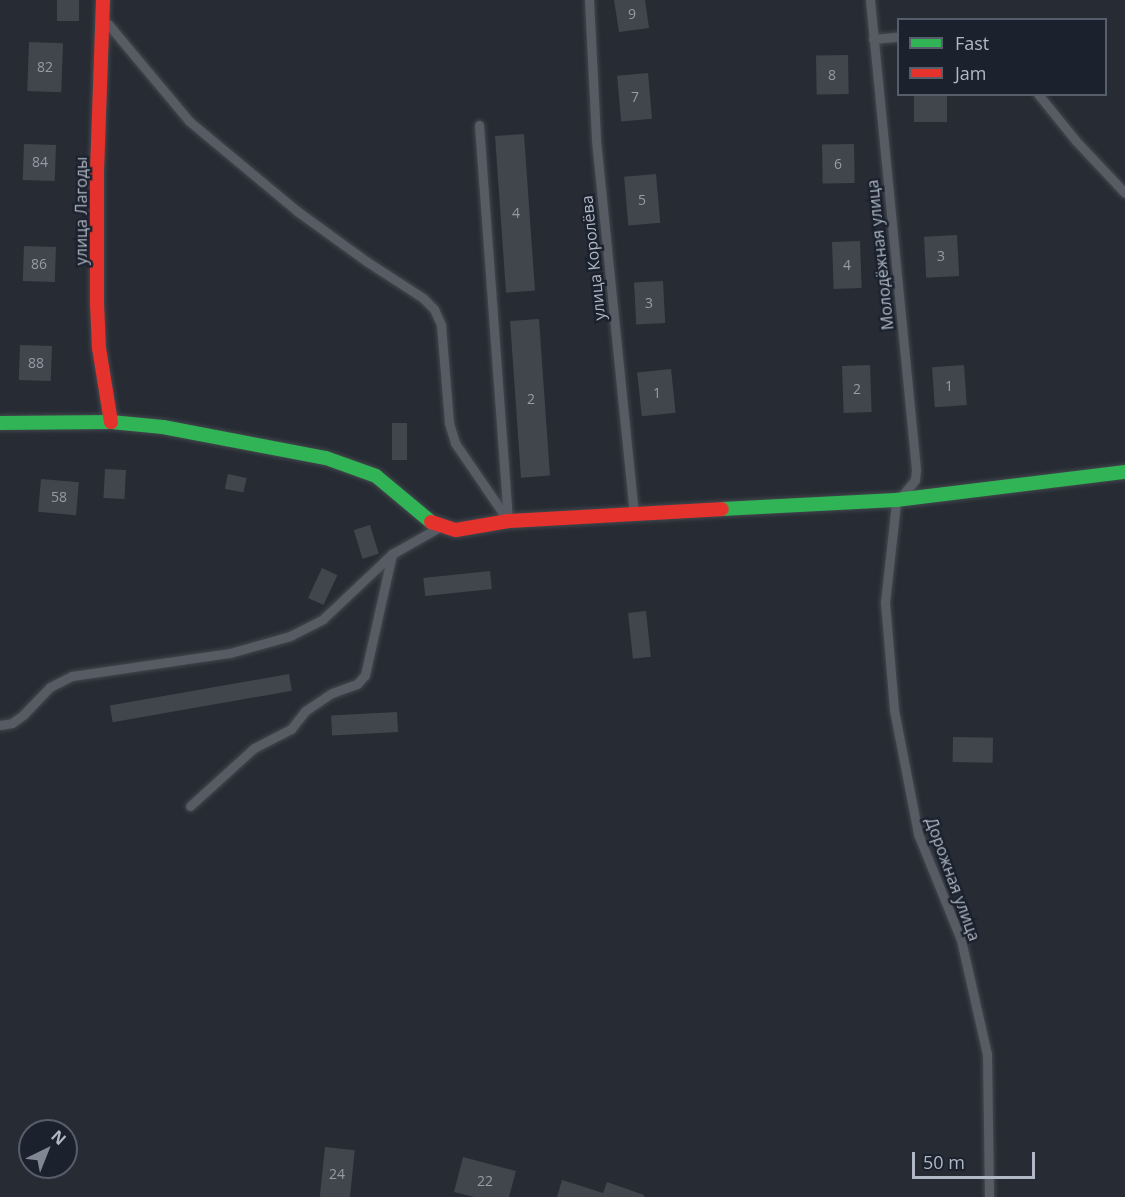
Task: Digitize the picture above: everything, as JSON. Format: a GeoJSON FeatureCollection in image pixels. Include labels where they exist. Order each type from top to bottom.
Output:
{"type":"FeatureCollection","features":[{"type":"Feature","properties":{"kind":"street","name":"улица Лагоды"},"geometry":{"type":"LineString","coordinates":[[103,0],[97,172],[97,303],[99,348],[111,422]]}},
{"type":"Feature","properties":{"kind":"street"},"geometry":{"type":"LineString","coordinates":[[0,423],[111,422],[173,429],[326,458],[357,467],[375,476],[429,521],[441,527],[456,530],[508,521],[896,500],[1125,472]]}},
{"type":"Feature","properties":{"kind":"lane","name":"улица Королёва"},"geometry":{"type":"LineString","coordinates":[[589,0],[596,140],[634,513]]}},
{"type":"Feature","properties":{"kind":"lane","name":"Молодёжная улица"},"geometry":{"type":"LineString","coordinates":[[870,0],[916,470],[911,487],[896,500]]}},
{"type":"Feature","properties":{"kind":"lane"},"geometry":{"type":"LineString","coordinates":[[103,19],[189,121],[297,211],[366,261],[423,298],[434,309],[441,325],[449,423],[455,442],[508,521]]}},
{"type":"Feature","properties":{"kind":"lane"},"geometry":{"type":"LineString","coordinates":[[873,39],[897,37]]}},
{"type":"Feature","properties":{"kind":"lane"},"geometry":{"type":"LineString","coordinates":[[1040,96],[1076,141],[1125,193]]}},
{"type":"Feature","properties":{"kind":"lane"},"geometry":{"type":"LineString","coordinates":[[479,125],[508,521]]}},
{"type":"Feature","properties":{"kind":"lane","name":"Дорожная улица"},"geometry":{"type":"LineString","coordinates":[[896,500],[885,602],[894,710],[918,834],[961,940],[987,1054],[989,1197]]}},
{"type":"Feature","properties":{"kind":"lane"},"geometry":{"type":"LineString","coordinates":[[0,725],[12,723],[50,687],[72,676],[230,653],[290,636],[323,619],[392,555],[413,540],[441,527]]}},
{"type":"Feature","properties":{"kind":"lane"},"geometry":{"type":"LineString","coordinates":[[190,806],[254,748],[291,729],[305,711],[332,693],[357,684],[365,675],[392,555]]}},
{"type":"Feature","properties":{"kind":"building"},"geometry":{"type":"Polygon","coordinates":[[[57,0],[79,0],[79,21],[57,21],[57,0]]]}},
{"type":"Feature","properties":{"kind":"building"},"geometry":{"type":"Polygon","coordinates":[[[614,0],[645,0],[649,28],[619,32],[614,0]]]}},
{"type":"Feature","properties":{"kind":"building"},"geometry":{"type":"Polygon","coordinates":[[[29,42],[63,43],[61,92],[27,91],[29,42]]]}},
{"type":"Feature","properties":{"kind":"building"},"geometry":{"type":"Polygon","coordinates":[[[848,55],[849,94],[817,95],[816,56],[848,55]]]}},
{"type":"Feature","properties":{"kind":"building"},"geometry":{"type":"Polygon","coordinates":[[[648,73],[652,119],[621,122],[617,76],[648,73]]]}},
{"type":"Feature","properties":{"kind":"building"},"geometry":{"type":"Polygon","coordinates":[[[914,96],[947,96],[947,122],[914,122],[914,96]]]}},
{"type":"Feature","properties":{"kind":"building"},"geometry":{"type":"Polygon","coordinates":[[[524,134],[535,291],[506,293],[495,136],[524,134]]]}},
{"type":"Feature","properties":{"kind":"building"},"geometry":{"type":"Polygon","coordinates":[[[24,144],[56,145],[55,181],[23,180],[24,144]]]}},
{"type":"Feature","properties":{"kind":"building"},"geometry":{"type":"Polygon","coordinates":[[[854,144],[855,183],[823,184],[822,145],[854,144]]]}},
{"type":"Feature","properties":{"kind":"building"},"geometry":{"type":"Polygon","coordinates":[[[656,174],[660,223],[628,226],[624,177],[656,174]]]}},
{"type":"Feature","properties":{"kind":"building"},"geometry":{"type":"Polygon","coordinates":[[[957,235],[959,276],[926,278],[924,237],[957,235]]]}},
{"type":"Feature","properties":{"kind":"building"},"geometry":{"type":"Polygon","coordinates":[[[860,241],[862,288],[834,289],[832,242],[860,241]]]}},
{"type":"Feature","properties":{"kind":"building"},"geometry":{"type":"Polygon","coordinates":[[[24,246],[56,247],[55,282],[23,281],[24,246]]]}},
{"type":"Feature","properties":{"kind":"building"},"geometry":{"type":"Polygon","coordinates":[[[663,281],[665,323],[636,324],[634,283],[663,281]]]}},
{"type":"Feature","properties":{"kind":"building"},"geometry":{"type":"Polygon","coordinates":[[[539,319],[550,476],[521,478],[510,321],[539,319]]]}},
{"type":"Feature","properties":{"kind":"building"},"geometry":{"type":"Polygon","coordinates":[[[20,345],[52,346],[51,381],[19,380],[20,345]]]}},
{"type":"Feature","properties":{"kind":"building"},"geometry":{"type":"Polygon","coordinates":[[[870,365],[872,412],[844,413],[842,366],[870,365]]]}},
{"type":"Feature","properties":{"kind":"building"},"geometry":{"type":"Polygon","coordinates":[[[964,365],[967,405],[935,407],[932,367],[964,365]]]}},
{"type":"Feature","properties":{"kind":"building"},"geometry":{"type":"Polygon","coordinates":[[[671,369],[676,413],[642,416],[637,373],[671,369]]]}},
{"type":"Feature","properties":{"kind":"building"},"geometry":{"type":"Polygon","coordinates":[[[392,423],[407,423],[407,460],[392,460],[392,423]]]}},
{"type":"Feature","properties":{"kind":"building"},"geometry":{"type":"Polygon","coordinates":[[[105,469],[126,470],[124,499],[103,498],[105,469]]]}},
{"type":"Feature","properties":{"kind":"building"},"geometry":{"type":"Polygon","coordinates":[[[228,474],[247,478],[243,493],[225,489],[228,474]]]}},
{"type":"Feature","properties":{"kind":"building"},"geometry":{"type":"Polygon","coordinates":[[[41,479],[79,482],[76,515],[38,512],[41,479]]]}},
{"type":"Feature","properties":{"kind":"building"},"geometry":{"type":"Polygon","coordinates":[[[370,525],[379,554],[363,559],[354,530],[370,525]]]}},
{"type":"Feature","properties":{"kind":"building"},"geometry":{"type":"Polygon","coordinates":[[[322,568],[337,575],[323,605],[308,598],[322,568]]]}},
{"type":"Feature","properties":{"kind":"building"},"geometry":{"type":"Polygon","coordinates":[[[490,571],[492,589],[425,596],[423,578],[490,571]]]}},
{"type":"Feature","properties":{"kind":"building"},"geometry":{"type":"Polygon","coordinates":[[[646,611],[651,657],[633,659],[628,613],[646,611]]]}},
{"type":"Feature","properties":{"kind":"building"},"geometry":{"type":"Polygon","coordinates":[[[289,674],[292,691],[113,722],[110,706],[289,674]]]}},
{"type":"Feature","properties":{"kind":"building"},"geometry":{"type":"Polygon","coordinates":[[[397,712],[398,732],[332,735],[331,715],[397,712]]]}},
{"type":"Feature","properties":{"kind":"building"},"geometry":{"type":"Polygon","coordinates":[[[953,737],[993,738],[993,763],[953,762],[953,737]]]}},
{"type":"Feature","properties":{"kind":"building"},"geometry":{"type":"Polygon","coordinates":[[[325,1147],[355,1150],[350,1197],[320,1197],[325,1147]]]}},
{"type":"Feature","properties":{"kind":"building"},"geometry":{"type":"Polygon","coordinates":[[[463,1157],[516,1171],[509,1197],[474,1197],[454,1192],[463,1157]]]}},
{"type":"Feature","properties":{"kind":"building"},"geometry":{"type":"Polygon","coordinates":[[[562,1180],[603,1193],[607,1182],[644,1195],[644,1197],[557,1197],[562,1180]]]}},
{"type":"Feature","properties":{"kind":"traffic: fast"},"geometry":{"type":"LineString","coordinates":[[0,423],[111,422],[163,427],[326,458],[376,476],[431,522]]}},
{"type":"Feature","properties":{"kind":"traffic: fast"},"geometry":{"type":"LineString","coordinates":[[722,509],[896,500],[1125,472]]}},
{"type":"Feature","properties":{"kind":"traffic: jam"},"geometry":{"type":"LineString","coordinates":[[103,0],[97,172],[97,303],[99,348],[111,422]]}},
{"type":"Feature","properties":{"kind":"traffic: jam"},"geometry":{"type":"LineString","coordinates":[[431,522],[456,530],[508,521],[722,509]]}}]}
